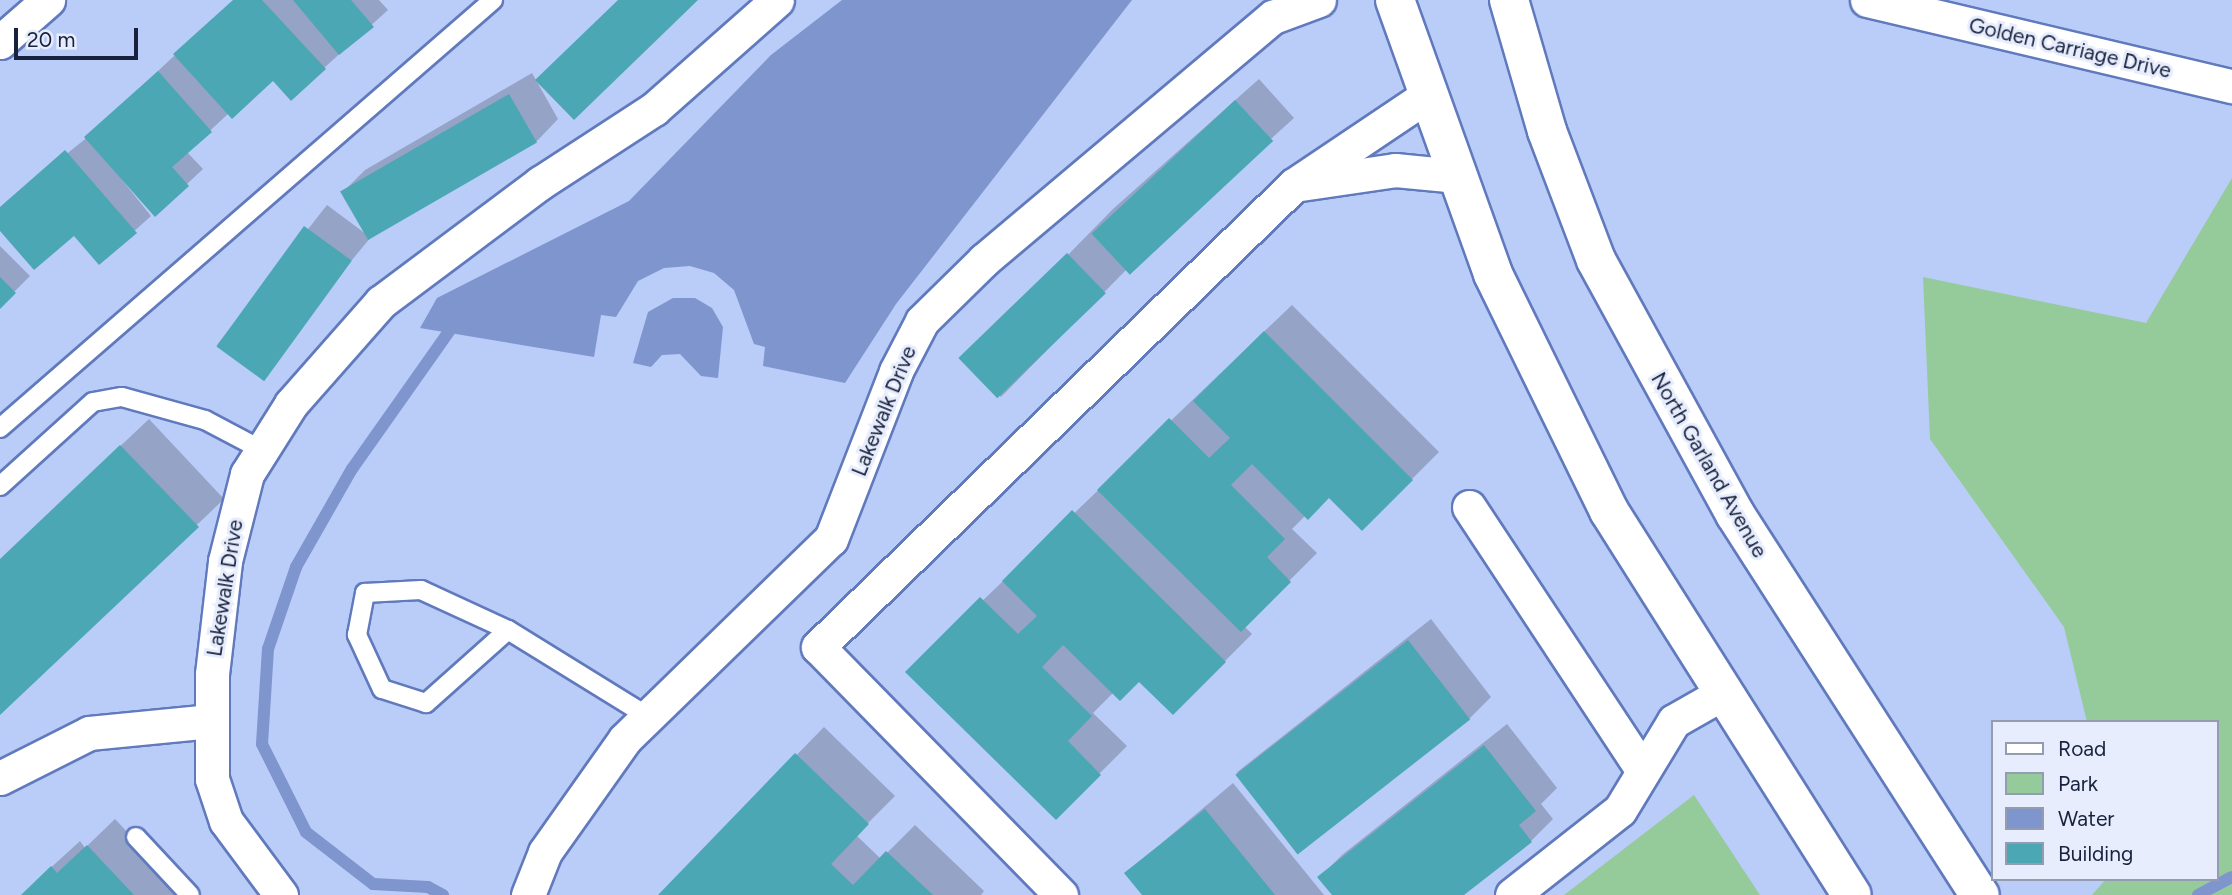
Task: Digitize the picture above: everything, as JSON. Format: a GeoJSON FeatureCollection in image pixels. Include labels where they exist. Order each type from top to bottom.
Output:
{"type":"FeatureCollection","features":[{"type":"Feature","properties":{"kind":"main road"},"geometry":{"type":"LineString","coordinates":[[1395,0],[1493,274],[1609,511],[1852,895]]}},
{"type":"Feature","properties":{"kind":"main road","name":"North Garland Avenue"},"geometry":{"type":"LineString","coordinates":[[1509,0],[1547,131],[1602,271],[1735,514],[1980,895]]}},
{"type":"Feature","properties":{"kind":"street"},"geometry":{"type":"LineString","coordinates":[[0,42],[48,0]]}},
{"type":"Feature","properties":{"kind":"street","name":"Lakewalk Drive"},"geometry":{"type":"LineString","coordinates":[[281,895],[226,821],[212,779],[211,721],[225,561],[247,474],[291,404],[381,302],[540,183],[654,109],[777,0]]}},
{"type":"Feature","properties":{"kind":"street","name":"Lakewalk Drive"},"geometry":{"type":"LineString","coordinates":[[528,895],[545,852],[647,716],[831,539],[922,321],[984,260],[1273,17],[1319,0]]}},
{"type":"Feature","properties":{"kind":"street","name":"Golden Carriage Drive"},"geometry":{"type":"LineString","coordinates":[[1867,0],[2232,86]]}},
{"type":"Feature","properties":{"kind":"street"},"geometry":{"type":"LineString","coordinates":[[1062,895],[818,647],[1294,185],[1428,95]]}},
{"type":"Feature","properties":{"kind":"street"},"geometry":{"type":"LineString","coordinates":[[1294,185],[1395,170],[1456,176]]}},
{"type":"Feature","properties":{"kind":"street"},"geometry":{"type":"LineString","coordinates":[[1469,506],[1643,771]]}},
{"type":"Feature","properties":{"kind":"street"},"geometry":{"type":"LineString","coordinates":[[1512,895],[1620,810],[1674,721],[1723,693]]}},
{"type":"Feature","properties":{"kind":"street"},"geometry":{"type":"LineString","coordinates":[[0,778],[89,733],[211,721]]}},
{"type":"Feature","properties":{"kind":"lane"},"geometry":{"type":"LineString","coordinates":[[0,429],[493,0]]}},
{"type":"Feature","properties":{"kind":"lane"},"geometry":{"type":"LineString","coordinates":[[0,486],[93,401],[122,397],[205,421],[262,450]]}},
{"type":"Feature","properties":{"kind":"lane"},"geometry":{"type":"LineString","coordinates":[[508,630],[426,703],[382,689],[357,635],[365,593],[421,590],[508,630],[647,716]]}},
{"type":"Feature","properties":{"kind":"lane"},"geometry":{"type":"LineString","coordinates":[[136,837],[190,895]]}},
{"type":"Feature","properties":{"kind":"green space"},"geometry":{"type":"Polygon","coordinates":[[[2232,178],[2232,895],[2092,895],[2104,881],[2218,881],[2218,720],[2087,720],[2064,627],[1930,439],[1923,277],[2146,323],[2232,178]]]}},
{"type":"Feature","properties":{"kind":"green space"},"geometry":{"type":"Polygon","coordinates":[[[1694,795],[1760,895],[1564,895],[1694,795]]]}},
{"type":"Feature","properties":{"kind":"water"},"geometry":{"type":"Polygon","coordinates":[[[842,0],[1132,0],[896,304],[845,383],[763,366],[765,347],[754,344],[734,290],[714,273],[690,266],[664,268],[638,281],[616,317],[601,315],[594,357],[420,328],[437,298],[629,201],[771,55],[842,0]]]}},
{"type":"Feature","properties":{"kind":"water"},"geometry":{"type":"Polygon","coordinates":[[[673,298],[695,298],[712,308],[723,327],[718,378],[701,376],[680,354],[662,355],[651,367],[633,363],[648,312],[673,298]]]}},
{"type":"Feature","properties":{"kind":"building"},"geometry":{"type":"Polygon","coordinates":[[[233,0],[262,0],[326,69],[291,101],[273,81],[232,119],[173,54],[233,0]]]}},
{"type":"Feature","properties":{"kind":"building"},"geometry":{"type":"Polygon","coordinates":[[[293,0],[351,0],[374,27],[339,55],[293,0]]]}},
{"type":"Feature","properties":{"kind":"building"},"geometry":{"type":"Polygon","coordinates":[[[618,0],[698,0],[574,120],[535,80],[618,0]]]}},
{"type":"Feature","properties":{"kind":"building"},"geometry":{"type":"Polygon","coordinates":[[[158,71],[212,132],[172,167],[189,186],[155,217],[84,137],[158,71]]]}},
{"type":"Feature","properties":{"kind":"building"},"geometry":{"type":"Polygon","coordinates":[[[509,94],[537,142],[368,240],[340,192],[509,94]]]}},
{"type":"Feature","properties":{"kind":"building"},"geometry":{"type":"Polygon","coordinates":[[[1235,100],[1273,141],[1130,275],[1092,234],[1235,100]]]}},
{"type":"Feature","properties":{"kind":"building"},"geometry":{"type":"Polygon","coordinates":[[[65,150],[137,233],[99,265],[74,236],[34,270],[0,231],[0,207],[65,150]]]}},
{"type":"Feature","properties":{"kind":"building"},"geometry":{"type":"Polygon","coordinates":[[[304,226],[352,261],[264,381],[216,347],[304,226]]]}},
{"type":"Feature","properties":{"kind":"building"},"geometry":{"type":"Polygon","coordinates":[[[1067,253],[1106,293],[997,398],[958,358],[1067,253]]]}},
{"type":"Feature","properties":{"kind":"building"},"geometry":{"type":"Polygon","coordinates":[[[0,277],[16,293],[0,309],[0,277]]]}},
{"type":"Feature","properties":{"kind":"building"},"geometry":{"type":"Polygon","coordinates":[[[1264,331],[1413,480],[1362,531],[1329,498],[1308,520],[1252,464],[1231,485],[1285,539],[1267,557],[1291,582],[1241,632],[1097,490],[1169,418],[1209,458],[1230,438],[1193,401],[1264,331]]]}},
{"type":"Feature","properties":{"kind":"building"},"geometry":{"type":"Polygon","coordinates":[[[120,445],[199,527],[0,715],[0,559],[120,445]]]}},
{"type":"Feature","properties":{"kind":"building"},"geometry":{"type":"Polygon","coordinates":[[[1072,510],[1226,662],[1173,715],[1139,682],[1120,701],[1063,645],[1042,667],[1092,716],[1068,741],[1101,775],[1056,820],[905,672],[980,597],[1018,634],[1037,616],[1002,581],[1072,510]]]}},
{"type":"Feature","properties":{"kind":"building"},"geometry":{"type":"Polygon","coordinates":[[[1408,640],[1470,720],[1298,854],[1235,775],[1408,640]]]}},
{"type":"Feature","properties":{"kind":"building"},"geometry":{"type":"Polygon","coordinates":[[[1484,745],[1536,811],[1519,825],[1532,842],[1464,895],[1332,895],[1317,877],[1484,745]]]}},
{"type":"Feature","properties":{"kind":"building"},"geometry":{"type":"Polygon","coordinates":[[[795,753],[869,824],[831,864],[853,885],[886,851],[933,895],[658,895],[795,753]]]}},
{"type":"Feature","properties":{"kind":"building"},"geometry":{"type":"Polygon","coordinates":[[[1205,809],[1275,895],[1142,895],[1124,873],[1205,809]]]}},
{"type":"Feature","properties":{"kind":"building"},"geometry":{"type":"Polygon","coordinates":[[[87,845],[134,895],[21,895],[51,866],[57,873],[87,845]]]}},
{"type":"Feature","properties":{"kind":"waterway"},"geometry":{"type":"LineString","coordinates":[[443,895],[428,887],[373,884],[306,832],[262,744],[268,649],[296,567],[352,469],[457,320]]}},
{"type":"Feature","properties":{"kind":"waterway"},"geometry":{"type":"LineString","coordinates":[[2198,895],[2232,877]]}}]}
